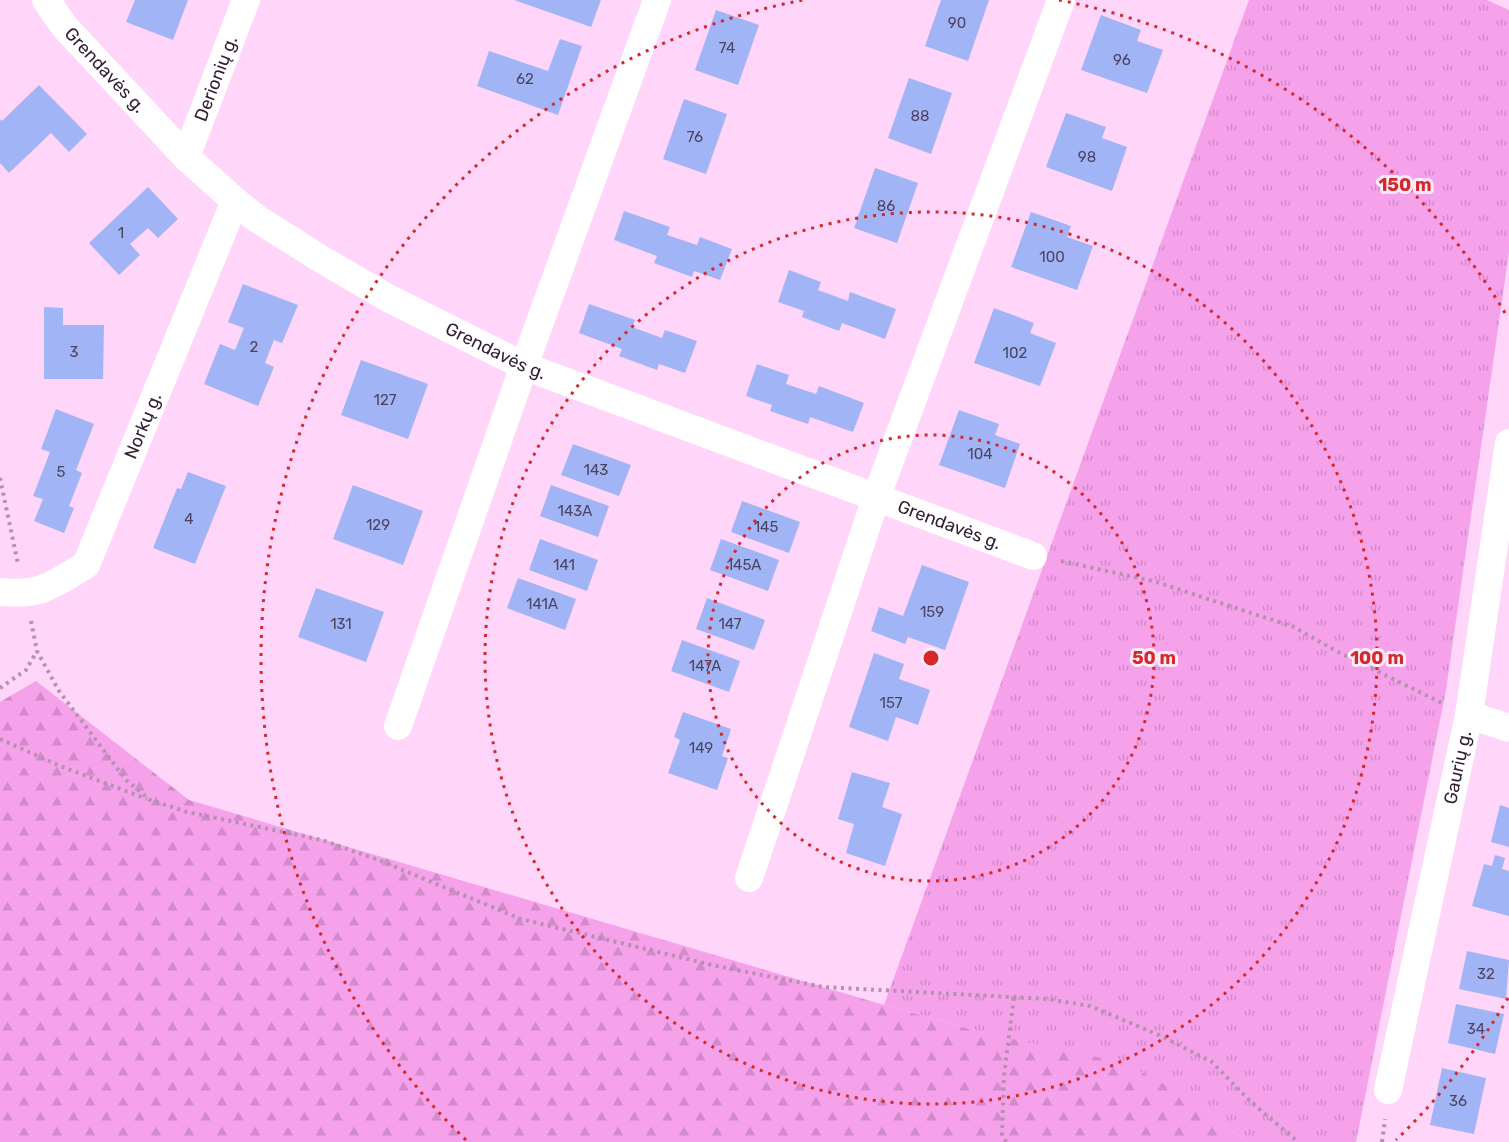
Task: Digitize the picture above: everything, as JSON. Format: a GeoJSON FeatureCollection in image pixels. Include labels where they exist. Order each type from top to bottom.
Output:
{"type":"FeatureCollection","features":[{"type":"Feature","properties":{"kind":"street","name":"Grendavės g."},"geometry":{"type":"LineString","coordinates":[[46,0],[63,26],[186,157],[235,201],[256,218],[312,254],[388,298],[524,366],[1034,556]]}},
{"type":"Feature","properties":{"kind":"street","name":"Derionių g."},"geometry":{"type":"LineString","coordinates":[[186,157],[246,0]]}},
{"type":"Feature","properties":{"kind":"street"},"geometry":{"type":"LineString","coordinates":[[398,726],[524,366],[657,0]]}},
{"type":"Feature","properties":{"kind":"street"},"geometry":{"type":"LineString","coordinates":[[749,878],[876,498],[1060,0]]}},
{"type":"Feature","properties":{"kind":"street","name":"Norkų g."},"geometry":{"type":"LineString","coordinates":[[12,593],[48,588],[86,565],[235,201]]}},
{"type":"Feature","properties":{"kind":"street","name":"Gaurių g."},"geometry":{"type":"LineString","coordinates":[[1388,1089],[1469,715],[1509,443]]}},
{"type":"Feature","properties":{"kind":"street"},"geometry":{"type":"LineString","coordinates":[[1469,715],[1509,728]]}},
{"type":"Feature","properties":{"kind":"path"},"geometry":{"type":"LineString","coordinates":[[0,478],[12,593],[37,651],[59,691],[112,762],[126,780],[150,800]]}},
{"type":"Feature","properties":{"kind":"path"},"geometry":{"type":"LineString","coordinates":[[1034,556],[1153,581],[1294,627],[1345,656],[1469,715]]}},
{"type":"Feature","properties":{"kind":"path"},"geometry":{"type":"LineString","coordinates":[[0,688],[26,670],[37,651]]}},
{"type":"Feature","properties":{"kind":"path"},"geometry":{"type":"LineString","coordinates":[[0,739],[60,766],[150,800],[187,812],[322,840],[381,861],[521,919],[587,937],[823,987],[1014,997],[1090,1006],[1159,1035],[1212,1062],[1251,1102],[1298,1142]]}},
{"type":"Feature","properties":{"kind":"path"},"geometry":{"type":"LineString","coordinates":[[1006,1142],[1002,1134],[1004,1076],[1014,997]]}},
{"type":"Feature","properties":{"kind":"green space"},"geometry":{"type":"Polygon","coordinates":[[[1249,0],[1487,0],[1509,10],[1509,252],[1446,690],[1356,1142],[1246,1142],[1202,1105],[984,1033],[884,1005],[1249,0]]]}},
{"type":"Feature","properties":{"kind":"green space"},"geometry":{"type":"Polygon","coordinates":[[[36,681],[189,800],[884,1005],[984,1033],[1125,1063],[1202,1105],[1246,1142],[0,1142],[0,702],[36,681]]]}},
{"type":"Feature","properties":{"kind":"building"},"geometry":{"type":"Polygon","coordinates":[[[135,0],[188,0],[173,40],[126,22],[135,0]]]}},
{"type":"Feature","properties":{"kind":"building"},"geometry":{"type":"Polygon","coordinates":[[[514,0],[601,0],[591,27],[514,0]]]}},
{"type":"Feature","properties":{"kind":"building"},"geometry":{"type":"Polygon","coordinates":[[[941,0],[989,0],[968,61],[925,46],[941,0]]]}},
{"type":"Feature","properties":{"kind":"building"},"geometry":{"type":"Polygon","coordinates":[[[716,10],[759,25],[738,85],[695,70],[716,10]]]}},
{"type":"Feature","properties":{"kind":"building"},"geometry":{"type":"Polygon","coordinates":[[[1101,15],[1141,30],[1137,41],[1163,50],[1147,93],[1081,70],[1101,15]]]}},
{"type":"Feature","properties":{"kind":"building"},"geometry":{"type":"Polygon","coordinates":[[[560,39],[582,46],[558,115],[477,86],[489,51],[548,71],[560,39]]]}},
{"type":"Feature","properties":{"kind":"building"},"geometry":{"type":"Polygon","coordinates":[[[909,78],[952,93],[931,154],[888,138],[909,78]]]}},
{"type":"Feature","properties":{"kind":"building"},"geometry":{"type":"Polygon","coordinates":[[[39,85],[87,134],[69,152],[51,133],[9,173],[0,163],[0,119],[2,121],[39,85]]]}},
{"type":"Feature","properties":{"kind":"building"},"geometry":{"type":"Polygon","coordinates":[[[684,99],[727,114],[706,174],[663,159],[684,99]]]}},
{"type":"Feature","properties":{"kind":"building"},"geometry":{"type":"Polygon","coordinates":[[[1066,113],[1106,127],[1102,138],[1127,147],[1112,191],[1046,167],[1066,113]]]}},
{"type":"Feature","properties":{"kind":"building"},"geometry":{"type":"Polygon","coordinates":[[[875,168],[918,183],[897,243],[854,228],[875,168]]]}},
{"type":"Feature","properties":{"kind":"building"},"geometry":{"type":"Polygon","coordinates":[[[148,187],[178,219],[158,238],[148,228],[130,244],[140,255],[119,275],[89,243],[148,187]]]}},
{"type":"Feature","properties":{"kind":"building"},"geometry":{"type":"Polygon","coordinates":[[[624,211],[670,227],[667,235],[697,245],[700,237],[732,249],[720,280],[694,271],[692,277],[654,263],[657,256],[614,240],[624,211]]]}},
{"type":"Feature","properties":{"kind":"building"},"geometry":{"type":"Polygon","coordinates":[[[1031,212],[1071,226],[1067,237],[1093,246],[1077,290],[1011,267],[1031,212]]]}},
{"type":"Feature","properties":{"kind":"building"},"geometry":{"type":"Polygon","coordinates":[[[789,270],[821,282],[818,290],[848,301],[850,292],[896,309],[885,339],[842,323],[839,331],[802,317],[804,311],[778,302],[789,270]]]}},
{"type":"Feature","properties":{"kind":"building"},"geometry":{"type":"Polygon","coordinates":[[[243,284],[298,305],[282,343],[274,340],[265,363],[274,367],[258,406],[204,384],[220,344],[235,350],[244,328],[228,322],[243,284]]]}},
{"type":"Feature","properties":{"kind":"building"},"geometry":{"type":"Polygon","coordinates":[[[589,304],[635,320],[632,327],[662,338],[665,330],[697,341],[685,373],[659,364],[657,370],[619,356],[622,349],[579,333],[589,304]]]}},
{"type":"Feature","properties":{"kind":"building"},"geometry":{"type":"Polygon","coordinates":[[[44,307],[63,308],[63,325],[104,325],[103,379],[44,379],[44,307]]]}},
{"type":"Feature","properties":{"kind":"building"},"geometry":{"type":"Polygon","coordinates":[[[994,308],[1034,323],[1030,333],[1056,343],[1040,386],[974,363],[994,308]]]}},
{"type":"Feature","properties":{"kind":"building"},"geometry":{"type":"Polygon","coordinates":[[[361,360],[428,384],[408,439],[341,415],[361,360]]]}},
{"type":"Feature","properties":{"kind":"building"},"geometry":{"type":"Polygon","coordinates":[[[757,364],[789,375],[786,384],[816,394],[819,386],[864,403],[853,432],[810,417],[808,424],[770,411],[772,405],[746,396],[757,364]]]}},
{"type":"Feature","properties":{"kind":"building"},"geometry":{"type":"Polygon","coordinates":[[[56,409],[94,424],[76,470],[82,473],[69,506],[74,508],[64,533],[34,521],[43,499],[33,496],[50,452],[41,449],[56,409]]]}},
{"type":"Feature","properties":{"kind":"building"},"geometry":{"type":"Polygon","coordinates":[[[959,410],[999,424],[995,435],[1020,444],[1005,488],[939,465],[959,410]]]}},
{"type":"Feature","properties":{"kind":"building"},"geometry":{"type":"Polygon","coordinates":[[[573,444],[631,465],[619,496],[561,475],[573,444]]]}},
{"type":"Feature","properties":{"kind":"building"},"geometry":{"type":"Polygon","coordinates":[[[188,472],[226,486],[195,564],[153,548],[177,488],[181,489],[188,472]]]}},
{"type":"Feature","properties":{"kind":"building"},"geometry":{"type":"Polygon","coordinates":[[[353,485],[423,511],[403,565],[333,539],[353,485]]]}},
{"type":"Feature","properties":{"kind":"building"},"geometry":{"type":"Polygon","coordinates":[[[551,485],[609,506],[598,537],[540,516],[551,485]]]}},
{"type":"Feature","properties":{"kind":"building"},"geometry":{"type":"Polygon","coordinates":[[[742,501],[800,522],[789,553],[731,532],[742,501]]]}},
{"type":"Feature","properties":{"kind":"building"},"geometry":{"type":"Polygon","coordinates":[[[540,539],[598,560],[587,591],[529,570],[540,539]]]}},
{"type":"Feature","properties":{"kind":"building"},"geometry":{"type":"Polygon","coordinates":[[[721,539],[779,560],[768,591],[710,570],[721,539]]]}},
{"type":"Feature","properties":{"kind":"building"},"geometry":{"type":"Polygon","coordinates":[[[922,565],[969,582],[945,650],[908,637],[905,644],[871,631],[879,607],[903,616],[922,565]]]}},
{"type":"Feature","properties":{"kind":"building"},"geometry":{"type":"Polygon","coordinates":[[[518,578],[576,599],[565,630],[507,608],[518,578]]]}},
{"type":"Feature","properties":{"kind":"building"},"geometry":{"type":"Polygon","coordinates":[[[316,588],[384,612],[366,662],[298,637],[316,588]]]}},
{"type":"Feature","properties":{"kind":"building"},"geometry":{"type":"Polygon","coordinates":[[[707,598],[765,620],[754,650],[696,629],[707,598]]]}},
{"type":"Feature","properties":{"kind":"building"},"geometry":{"type":"Polygon","coordinates":[[[682,640],[740,661],[729,692],[671,671],[682,640]]]}},
{"type":"Feature","properties":{"kind":"building"},"geometry":{"type":"Polygon","coordinates":[[[874,653],[904,664],[899,679],[930,690],[918,725],[896,717],[888,741],[849,727],[874,653]]]}},
{"type":"Feature","properties":{"kind":"building"},"geometry":{"type":"Polygon","coordinates":[[[683,712],[731,729],[722,756],[728,758],[717,790],[668,773],[680,740],[674,737],[683,712]]]}},
{"type":"Feature","properties":{"kind":"building"},"geometry":{"type":"Polygon","coordinates":[[[852,772],[890,783],[882,807],[902,814],[885,866],[846,853],[854,824],[838,819],[852,772]]]}},
{"type":"Feature","properties":{"kind":"building"},"geometry":{"type":"Polygon","coordinates":[[[1500,805],[1509,808],[1509,847],[1491,842],[1500,805]]]}},
{"type":"Feature","properties":{"kind":"building"},"geometry":{"type":"Polygon","coordinates":[[[1495,855],[1505,858],[1502,869],[1509,871],[1509,916],[1472,906],[1484,864],[1492,866],[1495,855]]]}},
{"type":"Feature","properties":{"kind":"building"},"geometry":{"type":"Polygon","coordinates":[[[1467,951],[1509,960],[1506,999],[1459,989],[1467,951]]]}},
{"type":"Feature","properties":{"kind":"building"},"geometry":{"type":"Polygon","coordinates":[[[1456,1004],[1504,1014],[1495,1054],[1448,1043],[1456,1004]]]}},
{"type":"Feature","properties":{"kind":"building"},"geometry":{"type":"Polygon","coordinates":[[[1442,1068],[1486,1078],[1474,1134],[1430,1125],[1442,1068]]]}}]}
